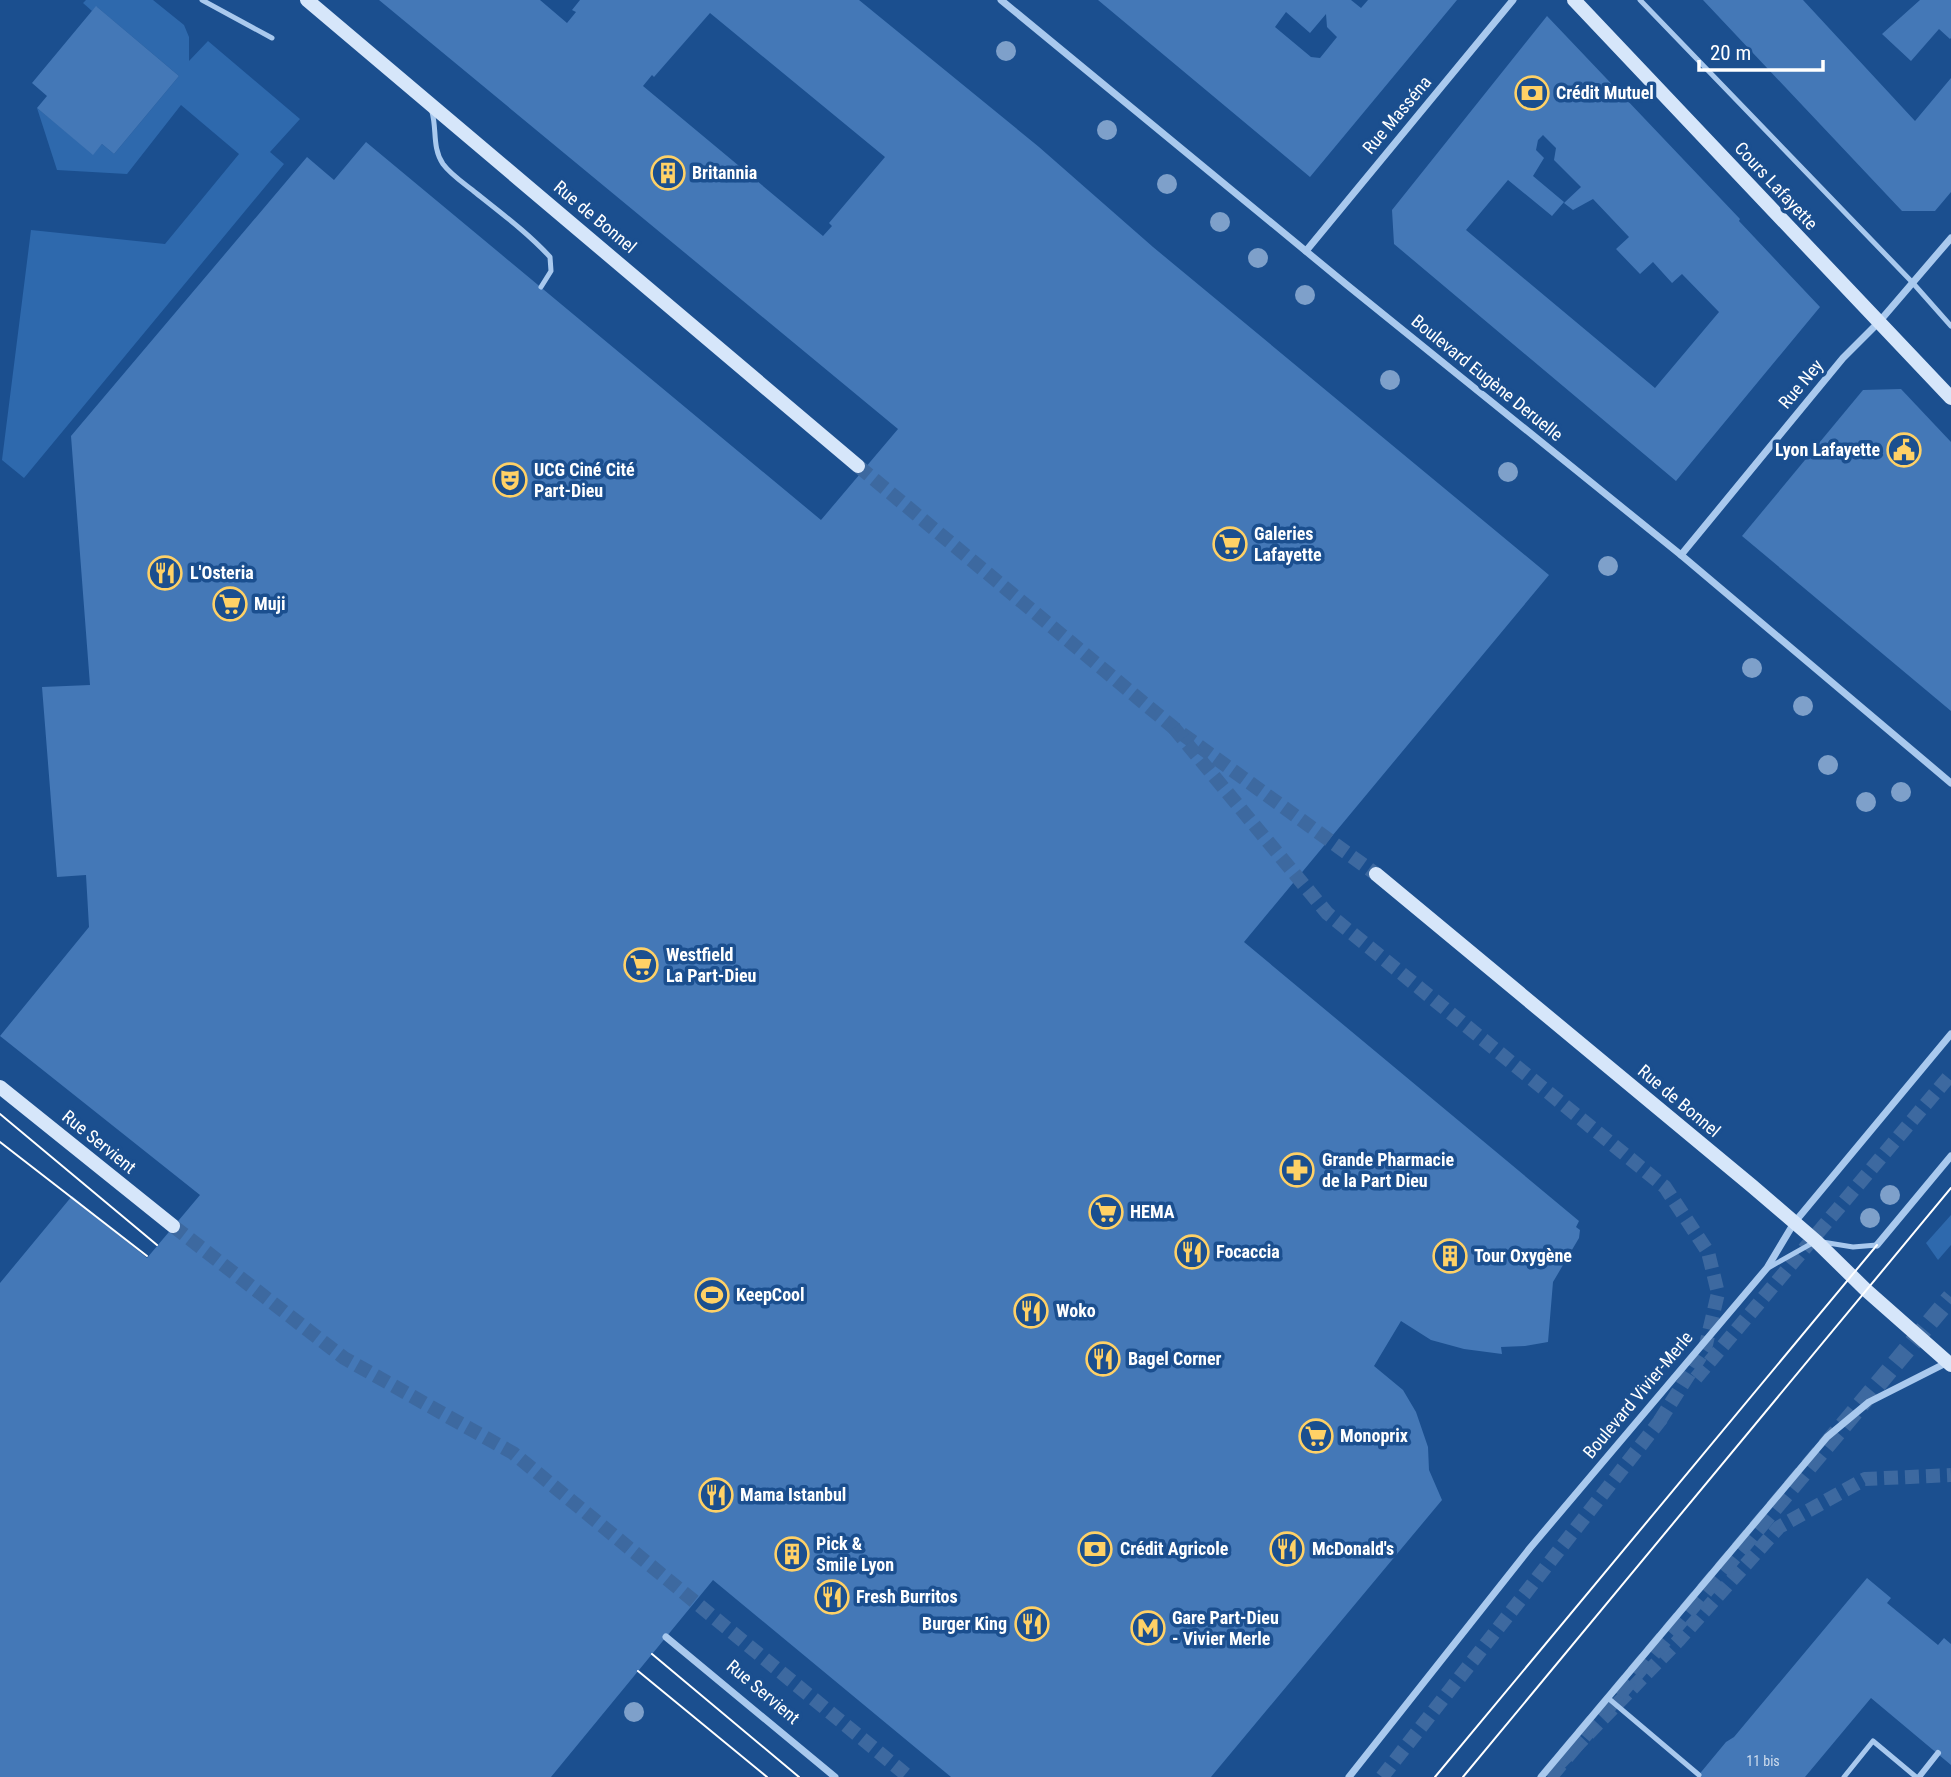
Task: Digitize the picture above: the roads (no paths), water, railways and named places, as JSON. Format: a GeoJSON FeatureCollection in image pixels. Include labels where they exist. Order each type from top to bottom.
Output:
{"type":"FeatureCollection","features":[{"type":"Feature","properties":{"kind":"main road","name":"Rue de Bonnel"},"geometry":{"type":"LineString","coordinates":[[307,0],[858,466]]}},
{"type":"Feature","properties":{"kind":"main road","name":"Cours Lafayette"},"geometry":{"type":"LineString","coordinates":[[1574,0],[1951,398]]}},
{"type":"Feature","properties":{"kind":"main road","name":"Rue de Bonnel"},"geometry":{"type":"LineString","coordinates":[[1376,874],[1816,1241],[1866,1290],[1950,1362]]}},
{"type":"Feature","properties":{"kind":"main road","name":"Rue Servient"},"geometry":{"type":"LineString","coordinates":[[0,1087],[173,1226]]}},
{"type":"Feature","properties":{"kind":"street","name":"Boulevard Eugène Deruelle"},"geometry":{"type":"LineString","coordinates":[[1001,0],[1681,555],[1951,783]]}},
{"type":"Feature","properties":{"kind":"street","name":"Rue Masséna"},"geometry":{"type":"LineString","coordinates":[[1306,251],[1513,0]]}},
{"type":"Feature","properties":{"kind":"street","name":"Rue Ney"},"geometry":{"type":"LineString","coordinates":[[1681,555],[1843,358],[1879,323],[1951,238]]}},
{"type":"Feature","properties":{"kind":"street","name":"Boulevard Vivier-Merle"},"geometry":{"type":"LineString","coordinates":[[1349,1777],[1530,1548],[1767,1268],[1794,1223],[1951,1034]]}},
{"type":"Feature","properties":{"kind":"street"},"geometry":{"type":"LineString","coordinates":[[1877,1245],[1951,1156]]}},
{"type":"Feature","properties":{"kind":"street"},"geometry":{"type":"LineString","coordinates":[[1541,1777],[1827,1437],[1869,1402],[1950,1362]]}},
{"type":"Feature","properties":{"kind":"street","name":"Rue Servient"},"geometry":{"type":"LineString","coordinates":[[666,1637],[835,1777]]}},
{"type":"Feature","properties":{"kind":"street"},"geometry":{"type":"LineString","coordinates":[[1917,1777],[1938,1754]]}},
{"type":"Feature","properties":{"kind":"lane"},"geometry":{"type":"LineString","coordinates":[[202,0],[272,38]]}},
{"type":"Feature","properties":{"kind":"lane"},"geometry":{"type":"LineString","coordinates":[[1640,0],[1912,282],[1951,326]]}},
{"type":"Feature","properties":{"kind":"lane"},"geometry":{"type":"LineString","coordinates":[[415,90],[430,107],[434,120],[434,142],[443,163],[550,257],[551,271],[541,287]]}},
{"type":"Feature","properties":{"kind":"lane"},"geometry":{"type":"LineString","coordinates":[[1767,1268],[1816,1241],[1853,1247],[1877,1245]]}},
{"type":"Feature","properties":{"kind":"lane"},"geometry":{"type":"LineString","coordinates":[[1608,1698],[1699,1775]]}},
{"type":"Feature","properties":{"kind":"lane"},"geometry":{"type":"LineString","coordinates":[[1844,1777],[1873,1741],[1917,1777]]}},
{"type":"Feature","properties":{"kind":"tunnel"},"geometry":{"type":"LineString","coordinates":[[858,466],[1174,728],[1376,874]]}},
{"type":"Feature","properties":{"kind":"tunnel"},"geometry":{"type":"LineString","coordinates":[[1174,728],[1327,913],[1665,1187],[1708,1252],[1718,1293],[1705,1349],[1657,1425]]}},
{"type":"Feature","properties":{"kind":"tunnel"},"geometry":{"type":"LineString","coordinates":[[1696,1378],[1951,1074]]}},
{"type":"Feature","properties":{"kind":"tunnel"},"geometry":{"type":"LineString","coordinates":[[173,1226],[344,1358],[513,1453],[909,1777]]}},
{"type":"Feature","properties":{"kind":"tunnel"},"geometry":{"type":"LineString","coordinates":[[1548,1777],[1951,1297]]}},
{"type":"Feature","properties":{"kind":"tunnel"},"geometry":{"type":"LineString","coordinates":[[1382,1777],[1662,1418]]}},
{"type":"Feature","properties":{"kind":"tunnel"},"geometry":{"type":"LineString","coordinates":[[1559,1764],[1678,1641],[1779,1527],[1865,1479],[1951,1475]]}},
{"type":"Feature","properties":{"kind":"tram line"},"geometry":{"type":"LineString","coordinates":[[0,1114],[157,1245]]}},
{"type":"Feature","properties":{"kind":"tram line"},"geometry":{"type":"LineString","coordinates":[[0,1142],[147,1256]]}},
{"type":"Feature","properties":{"kind":"tram line"},"geometry":{"type":"LineString","coordinates":[[1463,1777],[1951,1188]]}},
{"type":"Feature","properties":{"kind":"tram line"},"geometry":{"type":"LineString","coordinates":[[1435,1777],[1877,1245]]}},
{"type":"Feature","properties":{"kind":"tram line"},"geometry":{"type":"LineString","coordinates":[[652,1654],[799,1777]]}},
{"type":"Feature","properties":{"kind":"tram line"},"geometry":{"type":"LineString","coordinates":[[638,1671],[767,1777]]}},
{"type":"Feature","properties":{"kind":"place","name":"Crédit Mutuel"},"geometry":{"type":"Point","coordinates":[1532,93]}},
{"type":"Feature","properties":{"kind":"place","name":"Britannia"},"geometry":{"type":"Point","coordinates":[668,173]}},
{"type":"Feature","properties":{"kind":"place","name":"Lyon Lafayette"},"geometry":{"type":"Point","coordinates":[1904,450]}},
{"type":"Feature","properties":{"kind":"place","name":"UCG Ciné Cité Part-Dieu"},"geometry":{"type":"Point","coordinates":[510,480]}},
{"type":"Feature","properties":{"kind":"place","name":"Galeries Lafayette"},"geometry":{"type":"Point","coordinates":[1230,544]}},
{"type":"Feature","properties":{"kind":"place","name":"L'Osteria"},"geometry":{"type":"Point","coordinates":[165,573]}},
{"type":"Feature","properties":{"kind":"place","name":"Muji"},"geometry":{"type":"Point","coordinates":[230,604]}},
{"type":"Feature","properties":{"kind":"place","name":"Westfield La Part-Dieu"},"geometry":{"type":"Point","coordinates":[641,965]}},
{"type":"Feature","properties":{"kind":"place","name":"Grande Pharmacie de la Part Dieu"},"geometry":{"type":"Point","coordinates":[1297,1170]}},
{"type":"Feature","properties":{"kind":"place","name":"HEMA"},"geometry":{"type":"Point","coordinates":[1106,1212]}},
{"type":"Feature","properties":{"kind":"place","name":"Focaccia"},"geometry":{"type":"Point","coordinates":[1192,1252]}},
{"type":"Feature","properties":{"kind":"place","name":"Tour Oxygène"},"geometry":{"type":"Point","coordinates":[1450,1256]}},
{"type":"Feature","properties":{"kind":"place","name":"KeepCool"},"geometry":{"type":"Point","coordinates":[712,1295]}},
{"type":"Feature","properties":{"kind":"place","name":"Woko"},"geometry":{"type":"Point","coordinates":[1031,1311]}},
{"type":"Feature","properties":{"kind":"place","name":"Bagel Corner"},"geometry":{"type":"Point","coordinates":[1103,1359]}},
{"type":"Feature","properties":{"kind":"place","name":"Monoprix"},"geometry":{"type":"Point","coordinates":[1316,1436]}},
{"type":"Feature","properties":{"kind":"place","name":"Mama Istanbul"},"geometry":{"type":"Point","coordinates":[716,1495]}},
{"type":"Feature","properties":{"kind":"place","name":"Crédit Agricole"},"geometry":{"type":"Point","coordinates":[1095,1549]}},
{"type":"Feature","properties":{"kind":"place","name":"McDonald's"},"geometry":{"type":"Point","coordinates":[1287,1549]}},
{"type":"Feature","properties":{"kind":"place","name":"Pick & Smile Lyon"},"geometry":{"type":"Point","coordinates":[792,1554]}},
{"type":"Feature","properties":{"kind":"place","name":"Fresh Burritos"},"geometry":{"type":"Point","coordinates":[832,1597]}},
{"type":"Feature","properties":{"kind":"place","name":"Burger King"},"geometry":{"type":"Point","coordinates":[1032,1624]}},
{"type":"Feature","properties":{"kind":"place","name":"Gare Part-Dieu - Vivier Merle"},"geometry":{"type":"Point","coordinates":[1148,1628]}}]}
